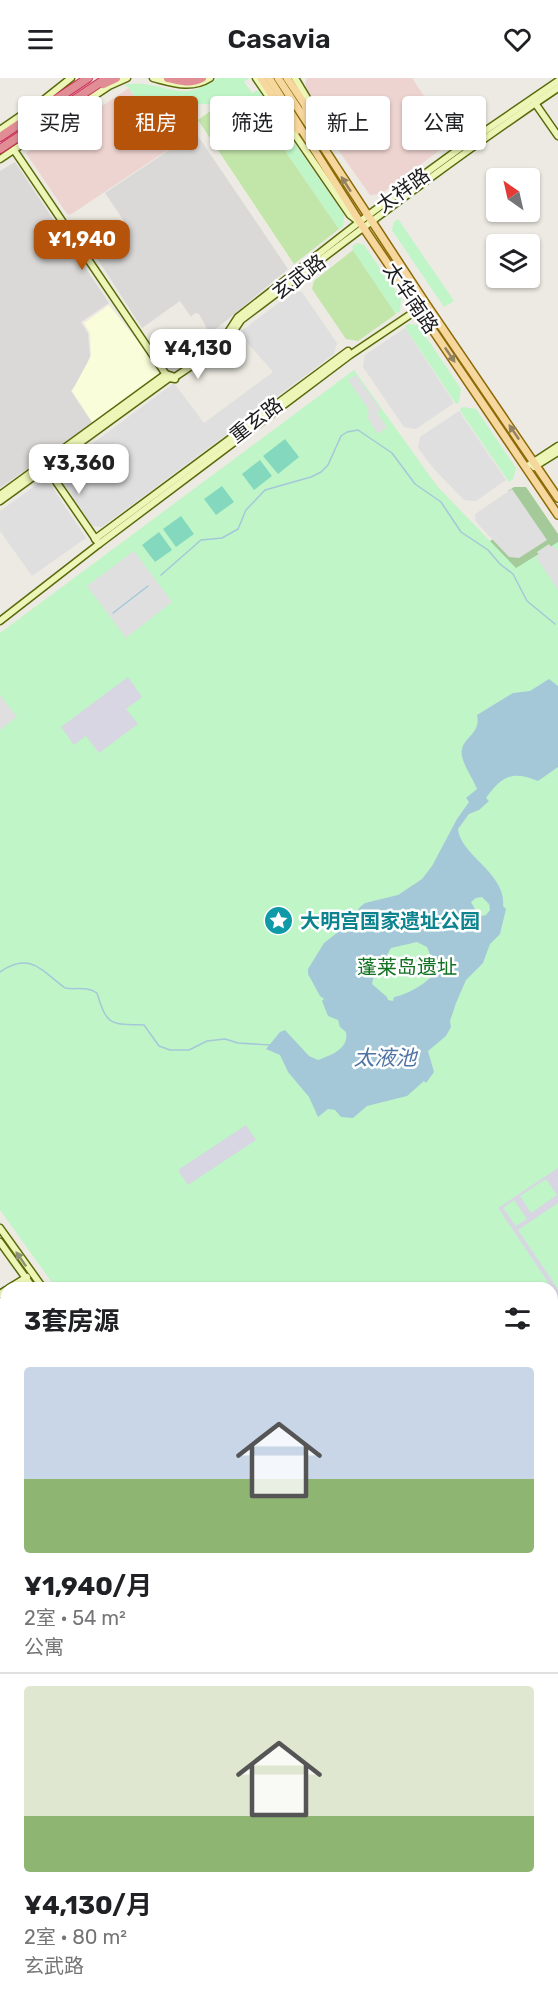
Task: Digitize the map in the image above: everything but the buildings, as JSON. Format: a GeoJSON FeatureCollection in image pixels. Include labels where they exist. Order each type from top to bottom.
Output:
{"type":"FeatureCollection","features":[{"type":"Feature","properties":{"kind":"highway"},"geometry":{"type":"LineString","coordinates":[[0,149],[107,78]]}},
{"type":"Feature","properties":{"kind":"highway"},"geometry":{"type":"LineString","coordinates":[[83,96],[87,91],[116,78]]}},
{"type":"Feature","properties":{"kind":"highway"},"geometry":{"type":"LineString","coordinates":[[168,78],[186,82],[194,82],[202,78]]}},
{"type":"Feature","properties":{"kind":"highway"},"geometry":{"type":"LineString","coordinates":[[0,137],[82,81]]}},
{"type":"Feature","properties":{"kind":"main road"},"geometry":{"type":"LineString","coordinates":[[261,78],[285,115],[306,140]]}},
{"type":"Feature","properties":{"kind":"main road","name":"太华南路"},"geometry":{"type":"LineString","coordinates":[[269,78],[293,114],[306,140]]}},
{"type":"Feature","properties":{"kind":"main road","name":"太华南路"},"geometry":{"type":"LineString","coordinates":[[278,78],[306,122]]}},
{"type":"Feature","properties":{"kind":"main road"},"geometry":{"type":"LineString","coordinates":[[287,78],[306,108]]}},
{"type":"Feature","properties":{"kind":"main road","name":"太华南路"},"geometry":{"type":"LineString","coordinates":[[313,150],[558,515]]}},
{"type":"Feature","properties":{"kind":"main road","name":"太华南路"},"geometry":{"type":"LineString","coordinates":[[324,150],[558,498]]}},
{"type":"Feature","properties":{"kind":"street"},"geometry":{"type":"LineString","coordinates":[[0,130],[70,78],[82,81]]}},
{"type":"Feature","properties":{"kind":"street"},"geometry":{"type":"LineString","coordinates":[[95,96],[127,78]]}},
{"type":"Feature","properties":{"kind":"street"},"geometry":{"type":"LineString","coordinates":[[153,78],[186,86],[198,84],[210,78]]}},
{"type":"Feature","properties":{"kind":"street"},"geometry":{"type":"LineString","coordinates":[[256,78],[350,215],[362,225]]}},
{"type":"Feature","properties":{"kind":"street"},"geometry":{"type":"LineString","coordinates":[[295,78],[307,99],[305,105]]}},
{"type":"Feature","properties":{"kind":"street","name":"太祥路"},"geometry":{"type":"LineString","coordinates":[[370,220],[536,100],[558,81]]}},
{"type":"Feature","properties":{"kind":"street","name":"太祥路"},"geometry":{"type":"LineString","coordinates":[[536,100],[558,88]]}},
{"type":"Feature","properties":{"kind":"street"},"geometry":{"type":"LineString","coordinates":[[536,100],[558,129]]}},
{"type":"Feature","properties":{"kind":"street"},"geometry":{"type":"LineString","coordinates":[[536,100],[558,136]]}},
{"type":"Feature","properties":{"kind":"street"},"geometry":{"type":"LineString","coordinates":[[0,159],[18,147]]}},
{"type":"Feature","properties":{"kind":"street"},"geometry":{"type":"LineString","coordinates":[[14,150],[167,376]]}},
{"type":"Feature","properties":{"kind":"street","name":"玄武路"},"geometry":{"type":"LineString","coordinates":[[0,501],[167,376],[175,377],[218,348],[238,317],[370,220]]}},
{"type":"Feature","properties":{"kind":"street","name":"重玄路"},"geometry":{"type":"LineString","coordinates":[[0,621],[97,542],[348,351],[425,302]]}},
{"type":"Feature","properties":{"kind":"street"},"geometry":{"type":"LineString","coordinates":[[535,464],[558,446]]}},
{"type":"Feature","properties":{"kind":"street"},"geometry":{"type":"LineString","coordinates":[[527,469],[558,452]]}},
{"type":"Feature","properties":{"kind":"street"},"geometry":{"type":"LineString","coordinates":[[44,466],[97,542]]}},
{"type":"Feature","properties":{"kind":"street","name":"玄武路"},"geometry":{"type":"LineString","coordinates":[[0,495],[44,466]]}},
{"type":"Feature","properties":{"kind":"street"},"geometry":{"type":"LineString","coordinates":[[0,1228],[38,1282]]}},
{"type":"Feature","properties":{"kind":"street"},"geometry":{"type":"LineString","coordinates":[[0,1242],[28,1282]]}},
{"type":"Feature","properties":{"kind":"street"},"geometry":{"type":"LineString","coordinates":[[18,1282],[32,1274]]}},
{"type":"Feature","properties":{"kind":"shaded area"},"geometry":{"type":"Polygon","coordinates":[[[307,78],[412,78],[424,96],[402,96],[402,150],[440,150],[381,194],[370,195],[338,150],[390,150],[390,96],[310,96],[305,84],[307,78]]]}},
{"type":"Feature","properties":{"kind":"shaded area"},"geometry":{"type":"Polygon","coordinates":[[[129,88],[134,96],[117,96],[129,88]]]}},
{"type":"Feature","properties":{"kind":"shaded area"},"geometry":{"type":"Polygon","coordinates":[[[114,98],[114,150],[168,150],[70,215],[67,214],[26,153],[31,150],[102,150],[102,106],[114,98]]]}},
{"type":"Feature","properties":{"kind":"shaded area"},"geometry":{"type":"Polygon","coordinates":[[[198,136],[288,269],[210,334],[199,314],[195,313],[191,317],[180,301],[142,328],[84,238],[92,232],[99,242],[116,238],[124,221],[105,193],[169,150],[198,150],[198,136]]]}},
{"type":"Feature","properties":{"kind":"shaded area"},"geometry":{"type":"Polygon","coordinates":[[[15,162],[109,303],[81,322],[88,333],[90,356],[82,377],[71,391],[92,423],[0,488],[0,171],[15,162]]]}},
{"type":"Feature","properties":{"kind":"shaded area"},"geometry":{"type":"Polygon","coordinates":[[[294,291],[302,292],[337,343],[334,354],[102,527],[92,526],[59,476],[61,467],[174,383],[204,423],[273,372],[239,333],[294,291]]]}},
{"type":"Feature","properties":{"kind":"shaded area"},"geometry":{"type":"Polygon","coordinates":[[[109,305],[162,372],[93,423],[72,391],[91,356],[90,333],[84,323],[109,305]]]}},
{"type":"Feature","properties":{"kind":"shaded area"},"geometry":{"type":"Polygon","coordinates":[[[405,328],[454,403],[416,429],[404,427],[363,367],[365,355],[405,328]]]}},
{"type":"Feature","properties":{"kind":"shaded area"},"geometry":{"type":"Polygon","coordinates":[[[356,375],[381,410],[377,413],[387,427],[378,434],[367,417],[369,410],[348,380],[356,375]]]}},
{"type":"Feature","properties":{"kind":"shaded area"},"geometry":{"type":"Polygon","coordinates":[[[459,411],[506,480],[476,501],[464,500],[434,469],[418,448],[420,437],[459,411]]]}},
{"type":"Feature","properties":{"kind":"shaded area"},"geometry":{"type":"Polygon","coordinates":[[[42,481],[48,481],[86,538],[32,576],[0,531],[0,511],[42,481]]]}},
{"type":"Feature","properties":{"kind":"shaded area"},"geometry":{"type":"Polygon","coordinates":[[[512,489],[547,540],[519,558],[509,557],[476,522],[475,514],[512,489]]]}},
{"type":"Feature","properties":{"kind":"shaded area"},"geometry":{"type":"Polygon","coordinates":[[[549,544],[558,551],[558,590],[536,557],[539,555],[537,552],[549,544]]]}},
{"type":"Feature","properties":{"kind":"shaded area"},"geometry":{"type":"Polygon","coordinates":[[[134,551],[172,602],[126,638],[87,586],[134,551]]]}},
{"type":"Feature","properties":{"kind":"shaded area"},"geometry":{"type":"Polygon","coordinates":[[[128,677],[142,697],[126,709],[138,724],[99,753],[86,736],[74,745],[61,727],[128,677]]]}},
{"type":"Feature","properties":{"kind":"shaded area"},"geometry":{"type":"Polygon","coordinates":[[[0,695],[17,717],[0,730],[0,695]]]}},
{"type":"Feature","properties":{"kind":"shaded area"},"geometry":{"type":"Polygon","coordinates":[[[246,1125],[256,1140],[188,1185],[178,1170],[246,1125]]]}},
{"type":"Feature","properties":{"kind":"shaded area"},"geometry":{"type":"Polygon","coordinates":[[[558,1168],[558,1203],[518,1230],[553,1282],[548,1282],[498,1208],[558,1168]],[[546,1179],[520,1196],[531,1213],[557,1195],[546,1179]],[[514,1200],[503,1208],[516,1226],[527,1219],[514,1200]]]}},
{"type":"Feature","properties":{"kind":"green space"},"geometry":{"type":"Polygon","coordinates":[[[218,78],[249,78],[244,82],[252,93],[258,90],[262,96],[210,96],[210,104],[198,104],[198,96],[134,96],[124,85],[150,85],[181,91],[204,86],[218,78]]]}},
{"type":"Feature","properties":{"kind":"green space"},"geometry":{"type":"Polygon","coordinates":[[[210,111],[210,138],[198,120],[210,111]]]}},
{"type":"Feature","properties":{"kind":"green space"},"geometry":{"type":"Polygon","coordinates":[[[294,142],[344,215],[343,226],[339,229],[285,150],[294,150],[294,142]]]}},
{"type":"Feature","properties":{"kind":"green space"},"geometry":{"type":"Polygon","coordinates":[[[218,150],[285,150],[339,229],[294,264],[218,150]]]}},
{"type":"Feature","properties":{"kind":"green space"},"geometry":{"type":"Polygon","coordinates":[[[398,219],[454,301],[444,307],[392,230],[394,222],[398,219]]]}},
{"type":"Feature","properties":{"kind":"green space"},"geometry":{"type":"Polygon","coordinates":[[[357,243],[364,245],[401,299],[400,312],[395,313],[353,250],[352,247],[357,243]]]}},
{"type":"Feature","properties":{"kind":"green space"},"geometry":{"type":"Polygon","coordinates":[[[353,250],[396,314],[358,341],[346,339],[312,289],[314,281],[353,250]]]}},
{"type":"Feature","properties":{"kind":"green space"},"geometry":{"type":"Polygon","coordinates":[[[418,325],[461,389],[459,402],[456,404],[406,329],[405,326],[418,325]]]}},
{"type":"Feature","properties":{"kind":"green space","name":"大明宫国家遗址公园"},"geometry":{"type":"Polygon","coordinates":[[[354,370],[437,486],[516,568],[558,542],[558,1282],[52,1282],[0,1210],[0,633],[354,370]]]}},
{"type":"Feature","properties":{"kind":"green space"},"geometry":{"type":"Polygon","coordinates":[[[463,407],[476,409],[516,468],[513,479],[509,482],[461,412],[460,409],[463,407]]]}},
{"type":"Feature","properties":{"kind":"green space"},"geometry":{"type":"Polygon","coordinates":[[[285,439],[299,457],[278,474],[263,456],[285,439]]]}},
{"type":"Feature","properties":{"kind":"green space"},"geometry":{"type":"Polygon","coordinates":[[[260,460],[272,476],[254,490],[242,474],[260,460]]]}},
{"type":"Feature","properties":{"kind":"green space"},"geometry":{"type":"Polygon","coordinates":[[[222,486],[234,502],[216,515],[204,499],[222,486]]]}},
{"type":"Feature","properties":{"kind":"green space"},"geometry":{"type":"Polygon","coordinates":[[[514,487],[526,487],[558,534],[558,546],[517,574],[489,542],[493,539],[540,541],[508,491],[514,487]]]}},
{"type":"Feature","properties":{"kind":"green space"},"geometry":{"type":"Polygon","coordinates":[[[181,516],[194,534],[176,547],[163,529],[181,516]]]}},
{"type":"Feature","properties":{"kind":"green space"},"geometry":{"type":"Polygon","coordinates":[[[159,532],[172,550],[155,562],[142,545],[159,532]]]}},
{"type":"Feature","properties":{"kind":"water","name":"太液池"},"geometry":{"type":"Polygon","coordinates":[[[549,679],[558,686],[558,767],[538,781],[521,776],[508,777],[503,780],[486,798],[489,801],[479,810],[469,814],[458,829],[466,848],[498,884],[503,906],[506,909],[500,934],[490,944],[483,963],[466,980],[450,1021],[451,1027],[446,1036],[428,1051],[434,1072],[426,1083],[424,1081],[407,1096],[367,1106],[353,1118],[341,1117],[335,1110],[328,1109],[318,1117],[309,1097],[288,1072],[280,1055],[266,1049],[280,1032],[285,1030],[309,1056],[318,1060],[338,1050],[345,1043],[346,1032],[340,1027],[338,1020],[328,1016],[322,1001],[324,999],[308,974],[308,969],[324,943],[351,922],[365,903],[398,895],[422,879],[469,802],[466,798],[477,789],[464,764],[462,749],[477,726],[477,715],[513,693],[530,691],[549,679]],[[482,897],[471,902],[482,916],[490,910],[489,904],[482,897]],[[417,942],[391,948],[373,979],[372,984],[388,1000],[393,1001],[394,997],[417,988],[432,975],[427,947],[417,942]]]}},
{"type":"Feature","properties":{"kind":"waterway"},"geometry":{"type":"LineString","coordinates":[[161,575],[201,540],[222,538],[238,529],[246,510],[265,490],[321,472],[328,465],[341,436],[358,430],[392,453],[415,484],[441,502],[461,532],[488,550],[513,574],[527,601],[555,624]]}},
{"type":"Feature","properties":{"kind":"waterway"},"geometry":{"type":"LineString","coordinates":[[113,613],[148,586]]}},
{"type":"Feature","properties":{"kind":"waterway"},"geometry":{"type":"LineString","coordinates":[[0,972],[10,966],[28,963],[42,970],[65,988],[93,991],[97,993],[104,1012],[112,1021],[144,1025],[159,1046],[170,1050],[189,1050],[207,1041],[225,1039],[238,1043],[270,1045]]}},
{"type":"Feature","properties":{"kind":"place","name":"大明宫国家遗址公园"},"geometry":{"type":"Point","coordinates":[279,921]}},
{"type":"Feature","properties":{"kind":"park label","name":"蓬莱岛遗址"},"geometry":{"type":"Point","coordinates":[407,967]}}]}
